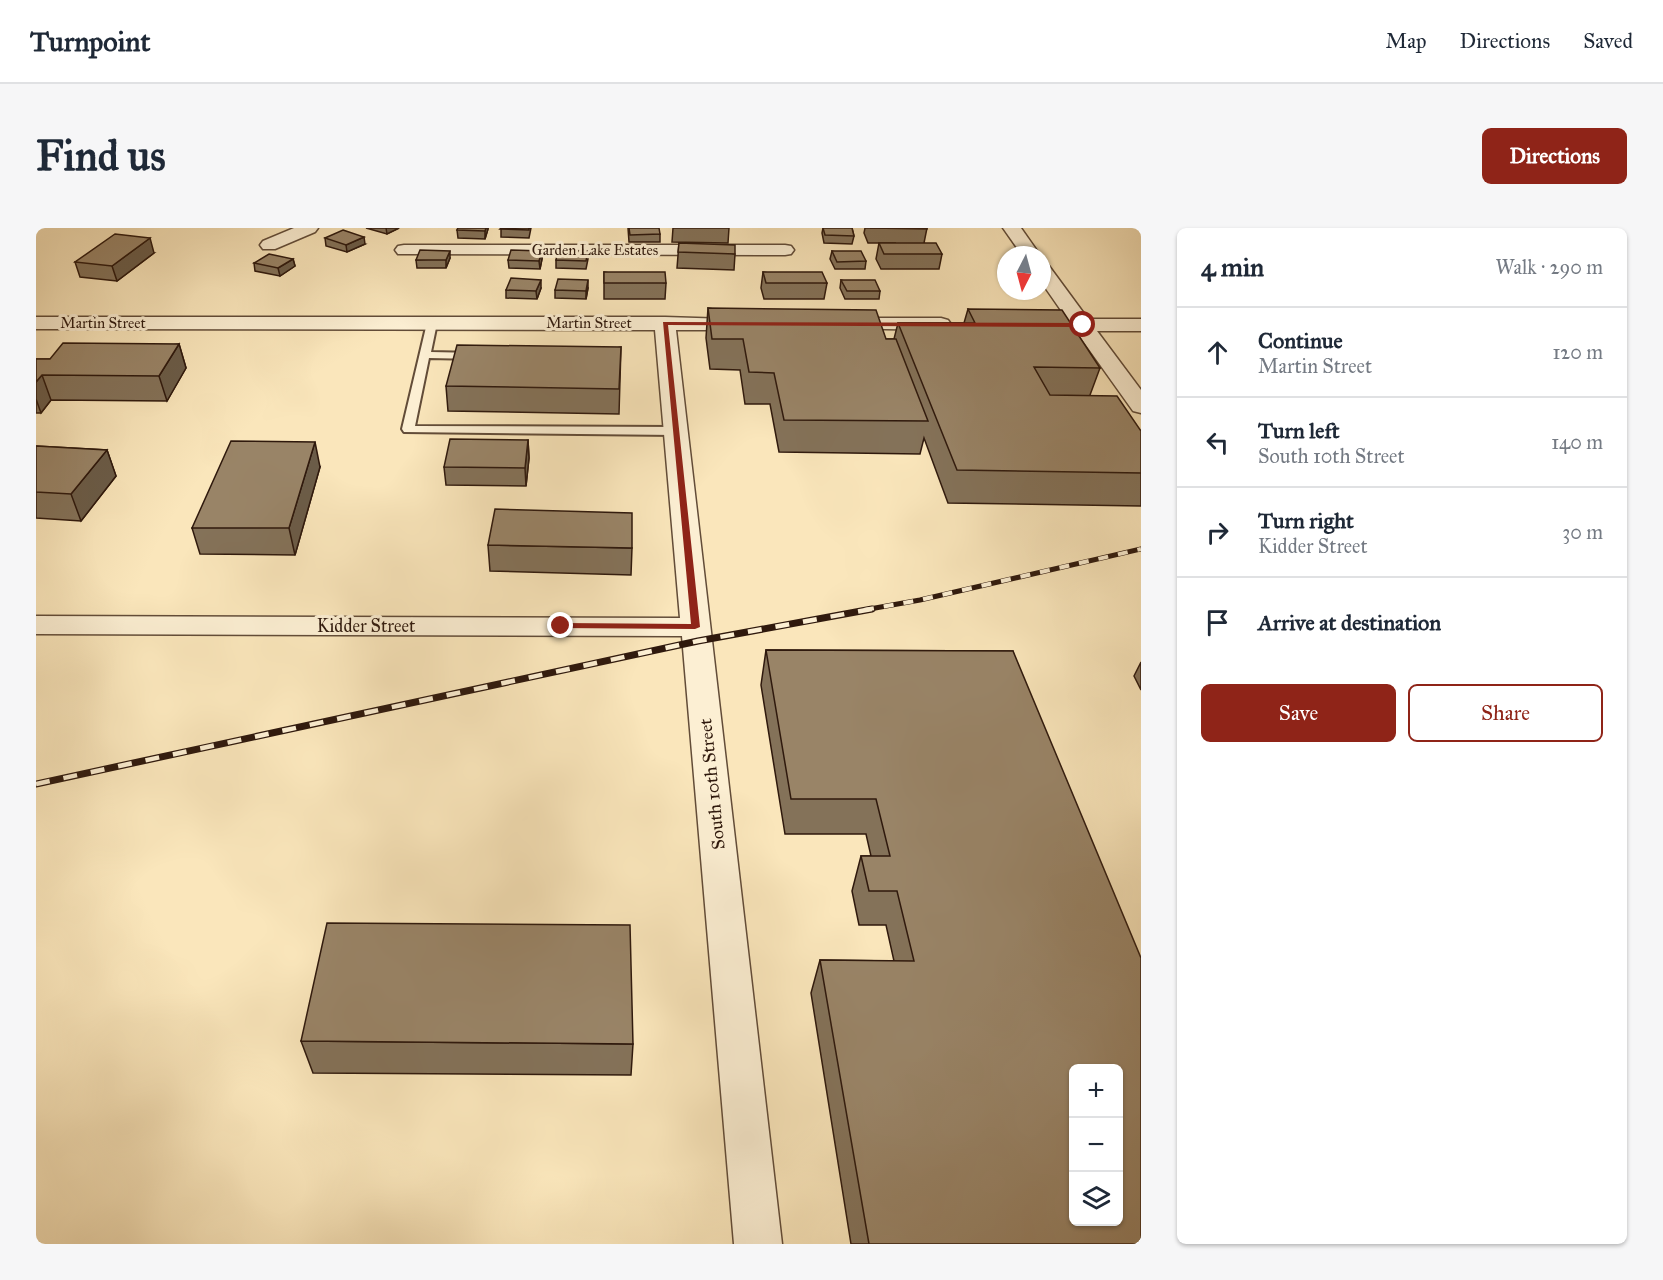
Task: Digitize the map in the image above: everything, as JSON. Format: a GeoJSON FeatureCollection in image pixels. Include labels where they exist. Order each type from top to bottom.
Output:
{"type":"FeatureCollection","features":[{"type":"Feature","properties":{"kind":"street"},"geometry":{"type":"LineString","coordinates":[[269,245],[309,228]]}},
{"type":"Feature","properties":{"kind":"street"},"geometry":{"type":"LineString","coordinates":[[778,228],[792,272]]}},
{"type":"Feature","properties":{"kind":"street"},"geometry":{"type":"LineString","coordinates":[[1012,228],[1025,246]]}},
{"type":"Feature","properties":{"kind":"street","name":"Garden Lake Estates"},"geometry":{"type":"LineString","coordinates":[[404,250],[785,250]]}},
{"type":"Feature","properties":{"kind":"street"},"geometry":{"type":"LineString","coordinates":[[1051,282],[1141,406]]}},
{"type":"Feature","properties":{"kind":"street","name":"Martin Street"},"geometry":{"type":"LineString","coordinates":[[36,323],[772,324]]}},
{"type":"Feature","properties":{"kind":"street","name":"South 10th Street"},"geometry":{"type":"LineString","coordinates":[[665,323],[758,1244]]}},
{"type":"Feature","properties":{"kind":"street"},"geometry":{"type":"LineString","coordinates":[[820,324],[963,324]]}},
{"type":"Feature","properties":{"kind":"street"},"geometry":{"type":"LineString","coordinates":[[1011,325],[1141,325]]}},
{"type":"Feature","properties":{"kind":"street","name":"Kidder Street"},"geometry":{"type":"LineString","coordinates":[[36,625],[695,627]]}},
{"type":"Feature","properties":{"kind":"lane"},"geometry":{"type":"LineString","coordinates":[[432,323],[408,429],[675,431]]}},
{"type":"Feature","properties":{"kind":"lane"},"geometry":{"type":"LineString","coordinates":[[425,355],[483,356]]}},
{"type":"Feature","properties":{"kind":"building"},"geometry":{"type":"Polygon","coordinates":[[[458,228],[486,228],[485,231],[457,230],[458,228]]]}},
{"type":"Feature","properties":{"kind":"building"},"geometry":{"type":"Polygon","coordinates":[[[529,228],[529,230],[500,229],[529,228]]]}},
{"type":"Feature","properties":{"kind":"building"},"geometry":{"type":"Polygon","coordinates":[[[629,228],[659,228],[660,234],[630,235],[629,228]]]}},
{"type":"Feature","properties":{"kind":"building"},"geometry":{"type":"Polygon","coordinates":[[[823,228],[852,228],[854,236],[825,235],[823,228]]]}},
{"type":"Feature","properties":{"kind":"building"},"geometry":{"type":"Polygon","coordinates":[[[871,228],[927,228],[927,229],[871,228]]]}},
{"type":"Feature","properties":{"kind":"building"},"geometry":{"type":"Polygon","coordinates":[[[343,230],[364,237],[346,245],[325,238],[343,230]]]}},
{"type":"Feature","properties":{"kind":"building"},"geometry":{"type":"Polygon","coordinates":[[[115,234],[150,238],[112,266],[75,262],[115,234]]]}},
{"type":"Feature","properties":{"kind":"building"},"geometry":{"type":"Polygon","coordinates":[[[679,243],[735,245],[735,254],[678,252],[679,243]]]}},
{"type":"Feature","properties":{"kind":"building"},"geometry":{"type":"Polygon","coordinates":[[[879,243],[936,243],[942,254],[884,254],[879,243]]]}},
{"type":"Feature","properties":{"kind":"building"},"geometry":{"type":"Polygon","coordinates":[[[420,250],[450,251],[446,260],[416,260],[420,250]]]}},
{"type":"Feature","properties":{"kind":"building"},"geometry":{"type":"Polygon","coordinates":[[[511,250],[542,251],[539,261],[508,260],[511,250]]]}},
{"type":"Feature","properties":{"kind":"building"},"geometry":{"type":"Polygon","coordinates":[[[558,250],[588,251],[586,261],[556,260],[558,250]]]}},
{"type":"Feature","properties":{"kind":"building"},"geometry":{"type":"Polygon","coordinates":[[[832,251],[861,251],[866,261],[837,262],[832,251]]]}},
{"type":"Feature","properties":{"kind":"building"},"geometry":{"type":"Polygon","coordinates":[[[269,254],[293,259],[278,268],[254,263],[269,254]]]}},
{"type":"Feature","properties":{"kind":"building"},"geometry":{"type":"Polygon","coordinates":[[[604,272],[665,272],[666,283],[604,283],[604,272]]]}},
{"type":"Feature","properties":{"kind":"building"},"geometry":{"type":"Polygon","coordinates":[[[763,272],[822,272],[827,283],[766,283],[763,272]]]}},
{"type":"Feature","properties":{"kind":"building"},"geometry":{"type":"Polygon","coordinates":[[[511,278],[541,280],[536,291],[506,290],[511,278]]]}},
{"type":"Feature","properties":{"kind":"building"},"geometry":{"type":"Polygon","coordinates":[[[558,279],[588,280],[586,291],[555,290],[558,279]]]}},
{"type":"Feature","properties":{"kind":"building"},"geometry":{"type":"Polygon","coordinates":[[[841,280],[875,280],[880,291],[847,291],[841,280]]]}},
{"type":"Feature","properties":{"kind":"building"},"geometry":{"type":"Polygon","coordinates":[[[708,308],[876,310],[886,339],[896,339],[928,421],[784,420],[774,373],[749,372],[743,339],[712,339],[708,308]]]}},
{"type":"Feature","properties":{"kind":"building"},"geometry":{"type":"Polygon","coordinates":[[[968,309],[1062,310],[1100,368],[1034,367],[1050,395],[1117,396],[1141,431],[1141,473],[957,470],[898,323],[975,323],[968,309]]]}},
{"type":"Feature","properties":{"kind":"building"},"geometry":{"type":"Polygon","coordinates":[[[63,343],[179,344],[159,376],[42,375],[36,382],[36,359],[50,359],[63,343]]]}},
{"type":"Feature","properties":{"kind":"building"},"geometry":{"type":"Polygon","coordinates":[[[457,345],[621,347],[619,389],[446,386],[457,345]]]}},
{"type":"Feature","properties":{"kind":"building"},"geometry":{"type":"Polygon","coordinates":[[[450,439],[528,440],[525,468],[444,467],[450,439]]]}},
{"type":"Feature","properties":{"kind":"building"},"geometry":{"type":"Polygon","coordinates":[[[231,441],[315,442],[289,528],[192,528],[231,441]]]}},
{"type":"Feature","properties":{"kind":"building"},"geometry":{"type":"Polygon","coordinates":[[[36,446],[107,450],[71,494],[36,492],[36,446]]]}},
{"type":"Feature","properties":{"kind":"building"},"geometry":{"type":"Polygon","coordinates":[[[495,509],[632,513],[632,548],[488,545],[495,509]]]}},
{"type":"Feature","properties":{"kind":"building"},"geometry":{"type":"Polygon","coordinates":[[[766,650],[1013,651],[1141,958],[1141,1244],[869,1244],[820,960],[914,961],[897,891],[869,891],[861,856],[890,856],[876,799],[791,799],[766,650]]]}},
{"type":"Feature","properties":{"kind":"building"},"geometry":{"type":"Polygon","coordinates":[[[327,923],[630,925],[633,1044],[301,1041],[327,923]]]}},
{"type":"Feature","properties":{"kind":"railway"},"geometry":{"type":"LineString","coordinates":[[864,610],[920,600],[1141,549]]}},
{"type":"Feature","properties":{"kind":"railway"},"geometry":{"type":"LineString","coordinates":[[36,784],[698,641],[872,609]]}},
{"type":"Feature","properties":{"kind":"route"},"geometry":{"type":"LineString","coordinates":[[561,626],[695,627],[665,323],[1083,325]]}}]}
